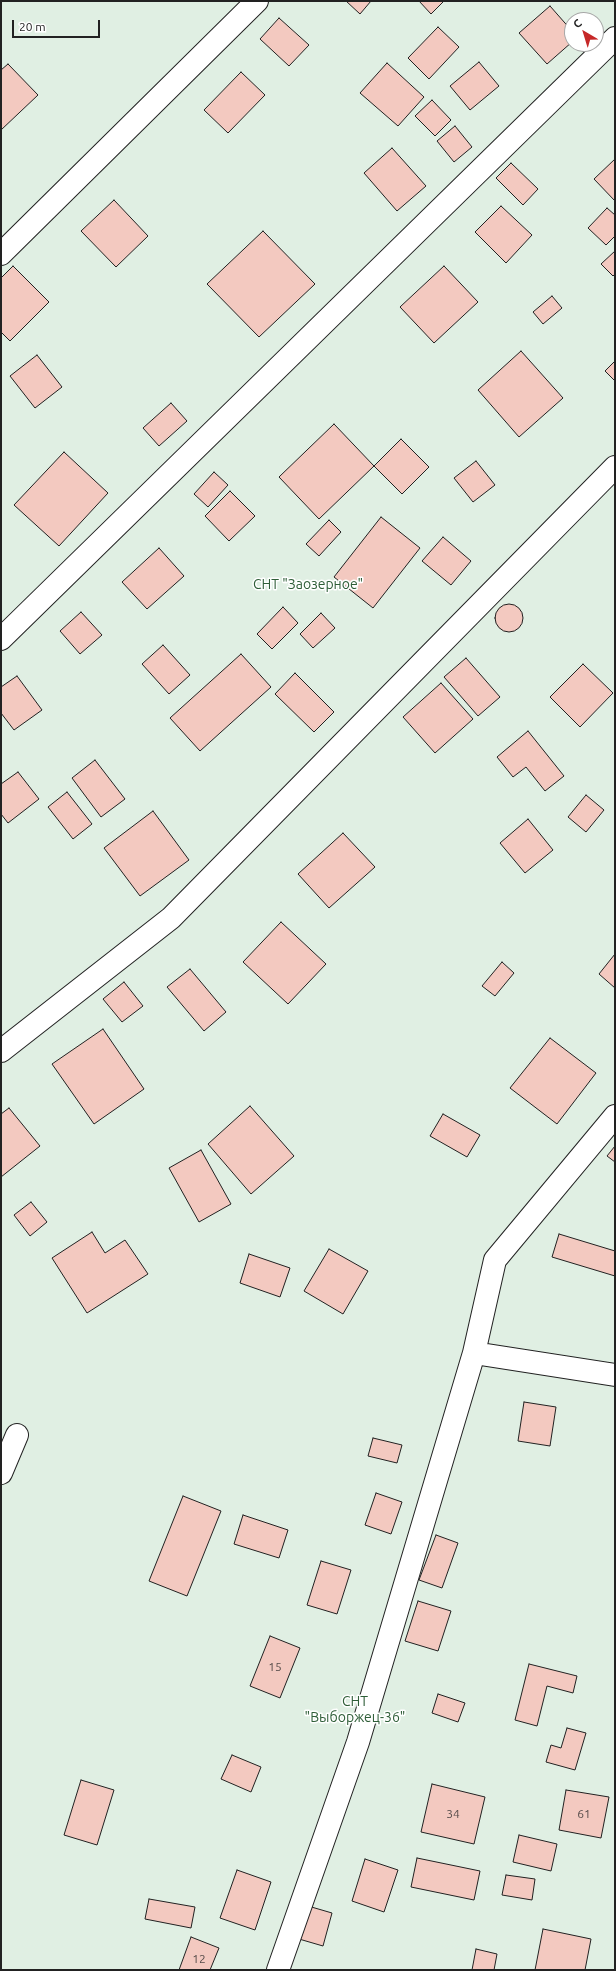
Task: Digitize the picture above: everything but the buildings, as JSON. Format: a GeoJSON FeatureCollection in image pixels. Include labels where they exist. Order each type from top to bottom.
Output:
{"type":"FeatureCollection","features":[{"type":"Feature","properties":{"kind":"street"},"geometry":{"type":"LineString","coordinates":[[1,254],[257,1]]}},
{"type":"Feature","properties":{"kind":"street"},"geometry":{"type":"LineString","coordinates":[[1,639],[615,38]]}},
{"type":"Feature","properties":{"kind":"street"},"geometry":{"type":"LineString","coordinates":[[1,1051],[171,918],[615,467]]}},
{"type":"Feature","properties":{"kind":"street"},"geometry":{"type":"LineString","coordinates":[[278,1970],[358,1742],[474,1353],[495,1260],[615,1116]]}},
{"type":"Feature","properties":{"kind":"street"},"geometry":{"type":"LineString","coordinates":[[474,1353],[615,1375]]}},
{"type":"Feature","properties":{"kind":"street"},"geometry":{"type":"LineString","coordinates":[[1,1473],[9,1436]]}},
{"type":"Feature","properties":{"kind":"green space","name":"СНТ \"Заозерное\""},"geometry":{"type":"Polygon","coordinates":[[[1,1],[615,1],[615,1970],[1,1970],[1,1]]]}},
{"type":"Feature","properties":{"kind":"park label","name":"СНТ \"Выборжец-36\""},"geometry":{"type":"Point","coordinates":[355,1710]}}]}
